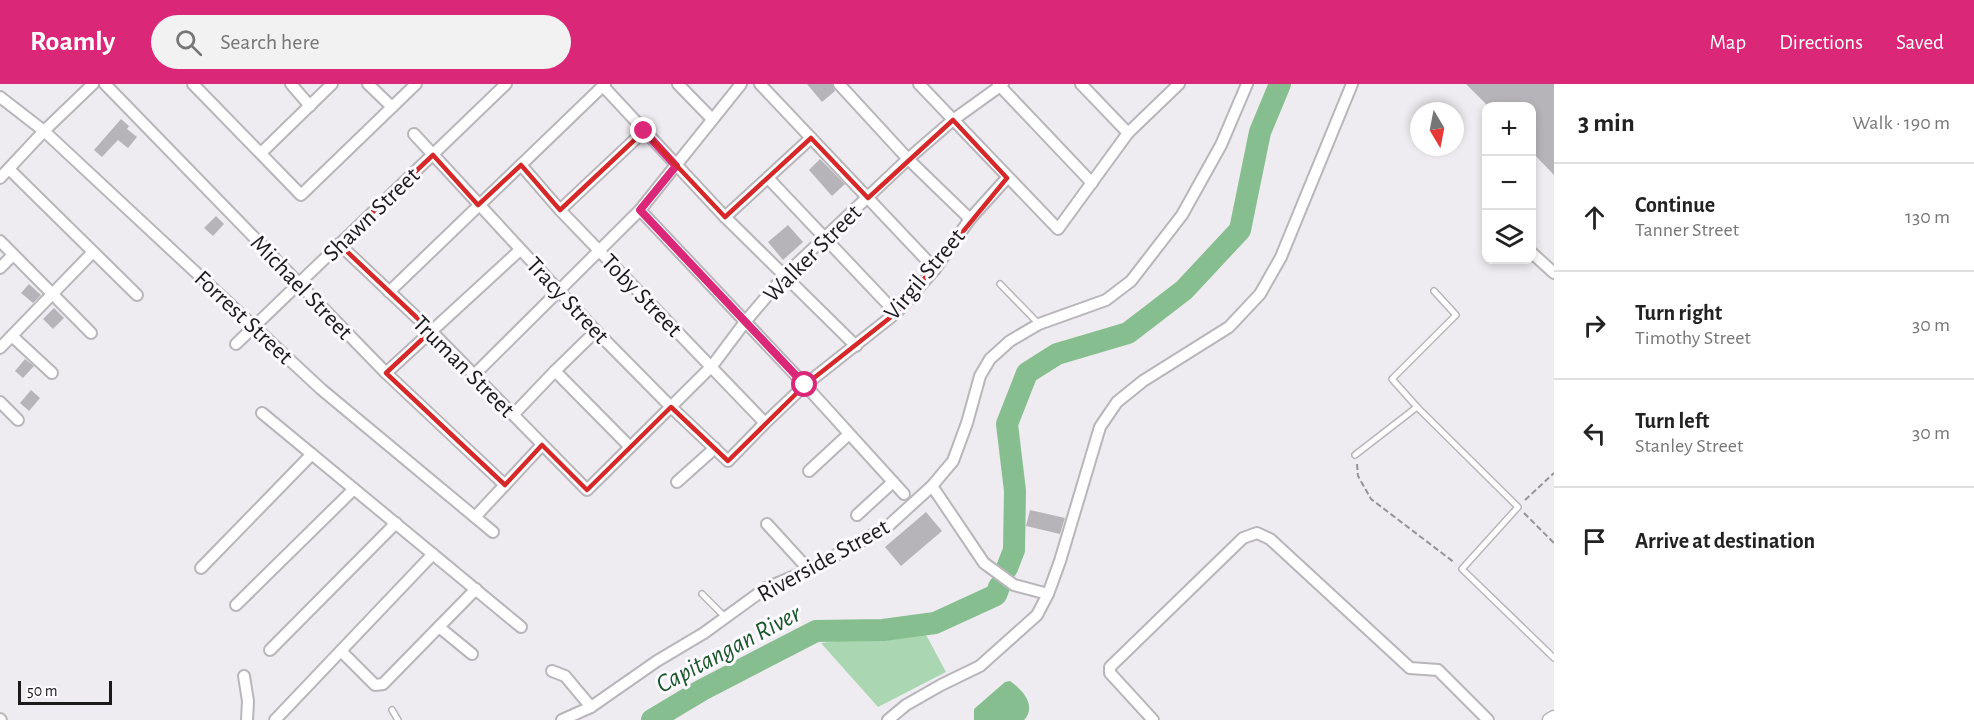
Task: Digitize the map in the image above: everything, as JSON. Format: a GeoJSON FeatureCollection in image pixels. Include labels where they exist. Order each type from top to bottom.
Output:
{"type":"FeatureCollection","features":[{"type":"Feature","properties":{"kind":"street"},"geometry":{"type":"LineString","coordinates":[[0,178],[93,84]]}},
{"type":"Feature","properties":{"kind":"street","name":"Michael Street"},"geometry":{"type":"LineString","coordinates":[[105,84],[298,284],[387,373],[505,485]]}},
{"type":"Feature","properties":{"kind":"street"},"geometry":{"type":"LineString","coordinates":[[193,84],[301,195],[416,84]]}},
{"type":"Feature","properties":{"kind":"street"},"geometry":{"type":"LineString","coordinates":[[291,84],[310,106]]}},
{"type":"Feature","properties":{"kind":"street"},"geometry":{"type":"LineString","coordinates":[[261,153],[332,84]]}},
{"type":"Feature","properties":{"kind":"street"},"geometry":{"type":"LineString","coordinates":[[368,84],[392,107]]}},
{"type":"Feature","properties":{"kind":"street","name":"Shawn Street"},"geometry":{"type":"LineString","coordinates":[[236,344],[506,84]]}},
{"type":"Feature","properties":{"kind":"street"},"geometry":{"type":"LineString","coordinates":[[678,84],[711,119]]}},
{"type":"Feature","properties":{"kind":"street"},"geometry":{"type":"LineString","coordinates":[[474,375],[640,210],[741,84]]}},
{"type":"Feature","properties":{"kind":"street"},"geometry":{"type":"LineString","coordinates":[[760,84],[935,269]]}},
{"type":"Feature","properties":{"kind":"street"},"geometry":{"type":"LineString","coordinates":[[839,84],[908,159],[970,219]]}},
{"type":"Feature","properties":{"kind":"street"},"geometry":{"type":"LineString","coordinates":[[919,84],[1058,229],[1128,133],[1179,84]]}},
{"type":"Feature","properties":{"kind":"street"},"geometry":{"type":"LineString","coordinates":[[1081,84],[1128,133]]}},
{"type":"Feature","properties":{"kind":"street","name":"Riverside Street"},"geometry":{"type":"LineString","coordinates":[[562,720],[591,707],[726,618],[766,588],[808,570],[887,527],[932,486],[953,461],[967,423],[980,376],[990,359],[1010,341],[1039,324],[1106,300],[1131,280],[1182,215],[1221,145],[1247,84]]}},
{"type":"Feature","properties":{"kind":"street"},"geometry":{"type":"LineString","coordinates":[[888,720],[906,705],[940,685],[980,666],[1037,615],[1048,594],[1060,561],[1100,427],[1117,402],[1143,381],[1229,327],[1260,294],[1281,257],[1352,84]]}},
{"type":"Feature","properties":{"kind":"street"},"geometry":{"type":"LineString","coordinates":[[389,292],[604,85],[725,217],[856,346]]}},
{"type":"Feature","properties":{"kind":"street"},"geometry":{"type":"LineString","coordinates":[[1000,85],[1092,183]]}},
{"type":"Feature","properties":{"kind":"street","name":"Walker Street"},"geometry":{"type":"LineString","coordinates":[[587,490],[712,366],[784,276],[908,159],[953,120],[1000,85]]}},
{"type":"Feature","properties":{"kind":"street","name":"Forrest Street"},"geometry":{"type":"LineString","coordinates":[[0,97],[44,131],[321,389],[493,532]]}},
{"type":"Feature","properties":{"kind":"street"},"geometry":{"type":"LineString","coordinates":[[560,210],[644,131]]}},
{"type":"Feature","properties":{"kind":"street","name":"Tracy Street"},"geometry":{"type":"LineString","coordinates":[[414,134],[596,331],[670,407],[728,461]]}},
{"type":"Feature","properties":{"kind":"street"},"geometry":{"type":"LineString","coordinates":[[725,217],[811,138]]}},
{"type":"Feature","properties":{"kind":"street","name":"Toby Street"},"geometry":{"type":"LineString","coordinates":[[521,165],[560,210],[765,423]]}},
{"type":"Feature","properties":{"kind":"street"},"geometry":{"type":"LineString","coordinates":[[9,169],[137,295]]}},
{"type":"Feature","properties":{"kind":"street"},"geometry":{"type":"LineString","coordinates":[[768,177],[896,313]]}},
{"type":"Feature","properties":{"kind":"street","name":"Virgil Street"},"geometry":{"type":"LineString","coordinates":[[728,461],[805,385],[896,313],[935,269],[970,219],[1007,177]]}},
{"type":"Feature","properties":{"kind":"street"},"geometry":{"type":"LineString","coordinates":[[640,210],[904,494]]}},
{"type":"Feature","properties":{"kind":"street"},"geometry":{"type":"LineString","coordinates":[[0,242],[91,333]]}},
{"type":"Feature","properties":{"kind":"street","name":"Truman Street"},"geometry":{"type":"LineString","coordinates":[[339,244],[431,331],[587,490]]}},
{"type":"Feature","properties":{"kind":"street"},"geometry":{"type":"LineString","coordinates":[[387,373],[520,249]]}},
{"type":"Feature","properties":{"kind":"street"},"geometry":{"type":"LineString","coordinates":[[0,348],[93,252]]}},
{"type":"Feature","properties":{"kind":"street"},"geometry":{"type":"LineString","coordinates":[[0,268],[13,255]]}},
{"type":"Feature","properties":{"kind":"street"},"geometry":{"type":"LineString","coordinates":[[1536,257],[1554,273]]}},
{"type":"Feature","properties":{"kind":"street"},"geometry":{"type":"LineString","coordinates":[[513,415],[596,331]]}},
{"type":"Feature","properties":{"kind":"street"},"geometry":{"type":"LineString","coordinates":[[12,336],[52,373]]}},
{"type":"Feature","properties":{"kind":"street"},"geometry":{"type":"LineString","coordinates":[[555,371],[630,447]]}},
{"type":"Feature","properties":{"kind":"street"},"geometry":{"type":"LineString","coordinates":[[0,402],[18,420]]}},
{"type":"Feature","properties":{"kind":"street"},"geometry":{"type":"LineString","coordinates":[[262,413],[521,627]]}},
{"type":"Feature","properties":{"kind":"street"},"geometry":{"type":"LineString","coordinates":[[809,471],[849,434]]}},
{"type":"Feature","properties":{"kind":"street"},"geometry":{"type":"LineString","coordinates":[[476,517],[542,445]]}},
{"type":"Feature","properties":{"kind":"street"},"geometry":{"type":"LineString","coordinates":[[677,482],[715,448]]}},
{"type":"Feature","properties":{"kind":"street"},"geometry":{"type":"LineString","coordinates":[[201,568],[312,454]]}},
{"type":"Feature","properties":{"kind":"street"},"geometry":{"type":"LineString","coordinates":[[857,515],[893,482]]}},
{"type":"Feature","properties":{"kind":"street"},"geometry":{"type":"LineString","coordinates":[[932,486],[984,563],[1014,585],[1048,594]]}},
{"type":"Feature","properties":{"kind":"street"},"geometry":{"type":"LineString","coordinates":[[236,605],[354,489]]}},
{"type":"Feature","properties":{"kind":"street"},"geometry":{"type":"LineString","coordinates":[[270,650],[396,523]]}},
{"type":"Feature","properties":{"kind":"street"},"geometry":{"type":"LineString","coordinates":[[766,524],[808,570]]}},
{"type":"Feature","properties":{"kind":"street"},"geometry":{"type":"LineString","coordinates":[[1154,720],[1110,673],[1110,667],[1243,538],[1257,533],[1270,539],[1410,668],[1438,670],[1488,720]]}},
{"type":"Feature","properties":{"kind":"street"},"geometry":{"type":"LineString","coordinates":[[275,720],[433,554]]}},
{"type":"Feature","properties":{"kind":"street"},"geometry":{"type":"LineString","coordinates":[[341,651],[375,685],[383,684],[476,589]]}},
{"type":"Feature","properties":{"kind":"street"},"geometry":{"type":"LineString","coordinates":[[439,627],[472,654]]}},
{"type":"Feature","properties":{"kind":"street"},"geometry":{"type":"LineString","coordinates":[[552,671],[565,676],[591,707]]}},
{"type":"Feature","properties":{"kind":"street"},"geometry":{"type":"LineString","coordinates":[[244,676],[248,720]]}},
{"type":"Feature","properties":{"kind":"street"},"geometry":{"type":"LineString","coordinates":[[1549,720],[1554,717]]}},
{"type":"Feature","properties":{"kind":"lane"},"geometry":{"type":"LineString","coordinates":[[1000,284],[1039,324]]}},
{"type":"Feature","properties":{"kind":"lane"},"geometry":{"type":"LineString","coordinates":[[1434,291],[1456,315],[1392,379],[1417,407],[1518,507],[1462,569],[1554,658]]}},
{"type":"Feature","properties":{"kind":"lane"},"geometry":{"type":"LineString","coordinates":[[1355,455],[1417,407]]}},
{"type":"Feature","properties":{"kind":"lane"},"geometry":{"type":"LineString","coordinates":[[702,594],[726,618]]}},
{"type":"Feature","properties":{"kind":"lane"},"geometry":{"type":"LineString","coordinates":[[392,710],[398,720]]}},
{"type":"Feature","properties":{"kind":"path"},"geometry":{"type":"LineString","coordinates":[[1355,455],[1358,476],[1371,499],[1462,569]]}},
{"type":"Feature","properties":{"kind":"path"},"geometry":{"type":"LineString","coordinates":[[1554,473],[1518,507],[1554,543]]}},
{"type":"Feature","properties":{"kind":"highlighted area"},"geometry":{"type":"Polygon","coordinates":[[[953,120],[1007,178],[896,313],[805,385],[728,461],[671,407],[587,490],[542,445],[505,485],[386,373],[431,331],[339,244],[433,155],[478,205],[521,165],[560,210],[644,131],[725,217],[811,138],[868,198],[953,120]]]}},
{"type":"Feature","properties":{"kind":"shaded area"},"geometry":{"type":"Polygon","coordinates":[[[924,631],[946,672],[878,707],[821,643],[924,631]]]}},
{"type":"Feature","properties":{"kind":"shaded area"},"geometry":{"type":"Polygon","coordinates":[[[1010,681],[1020,689],[1029,704],[1028,715],[1024,720],[974,720],[974,709],[1005,682],[1010,681]]]}},
{"type":"Feature","properties":{"kind":"building"},"geometry":{"type":"Polygon","coordinates":[[[807,84],[832,84],[835,91],[822,102],[807,84]]]}},
{"type":"Feature","properties":{"kind":"building"},"geometry":{"type":"Polygon","coordinates":[[[1466,84],[1554,84],[1554,175],[1536,156],[1536,102],[1484,102],[1466,84]]]}},
{"type":"Feature","properties":{"kind":"building"},"geometry":{"type":"Polygon","coordinates":[[[121,119],[129,126],[127,129],[137,137],[128,148],[118,140],[102,157],[94,150],[121,119]]]}},
{"type":"Feature","properties":{"kind":"building"},"geometry":{"type":"Polygon","coordinates":[[[820,159],[845,184],[832,196],[809,170],[820,159]]]}},
{"type":"Feature","properties":{"kind":"building"},"geometry":{"type":"Polygon","coordinates":[[[216,216],[224,224],[213,236],[204,228],[216,216]]]}},
{"type":"Feature","properties":{"kind":"building"},"geometry":{"type":"Polygon","coordinates":[[[788,225],[803,242],[783,260],[768,242],[788,225]]]}},
{"type":"Feature","properties":{"kind":"building"},"geometry":{"type":"Polygon","coordinates":[[[29,284],[41,295],[33,303],[21,293],[29,284]]]}},
{"type":"Feature","properties":{"kind":"building"},"geometry":{"type":"Polygon","coordinates":[[[54,308],[64,318],[53,329],[43,319],[54,308]]]}},
{"type":"Feature","properties":{"kind":"building"},"geometry":{"type":"Polygon","coordinates":[[[25,359],[34,366],[23,378],[15,371],[25,359]]]}},
{"type":"Feature","properties":{"kind":"building"},"geometry":{"type":"Polygon","coordinates":[[[31,390],[40,398],[29,411],[20,403],[31,390]]]}},
{"type":"Feature","properties":{"kind":"building"},"geometry":{"type":"Polygon","coordinates":[[[1030,510],[1065,518],[1060,534],[1026,526],[1030,510]]]}},
{"type":"Feature","properties":{"kind":"building"},"geometry":{"type":"Polygon","coordinates":[[[926,512],[942,531],[901,566],[885,547],[926,512]]]}},
{"type":"Feature","properties":{"kind":"waterway","name":"Capitangan River"},"geometry":{"type":"LineString","coordinates":[[1007,568],[1014,550],[1015,491],[1007,424],[1027,373],[1057,354],[1128,333],[1184,290],[1240,230],[1260,132],[1280,84]]}},
{"type":"Feature","properties":{"kind":"waterway","name":"Capitangan River"},"geometry":{"type":"LineString","coordinates":[[652,720],[702,690],[816,631],[883,630],[935,623],[996,595],[999,587]]}},
{"type":"Feature","properties":{"kind":"route"},"geometry":{"type":"LineString","coordinates":[[644,131],[676,166],[640,210],[805,385]]}}]}
